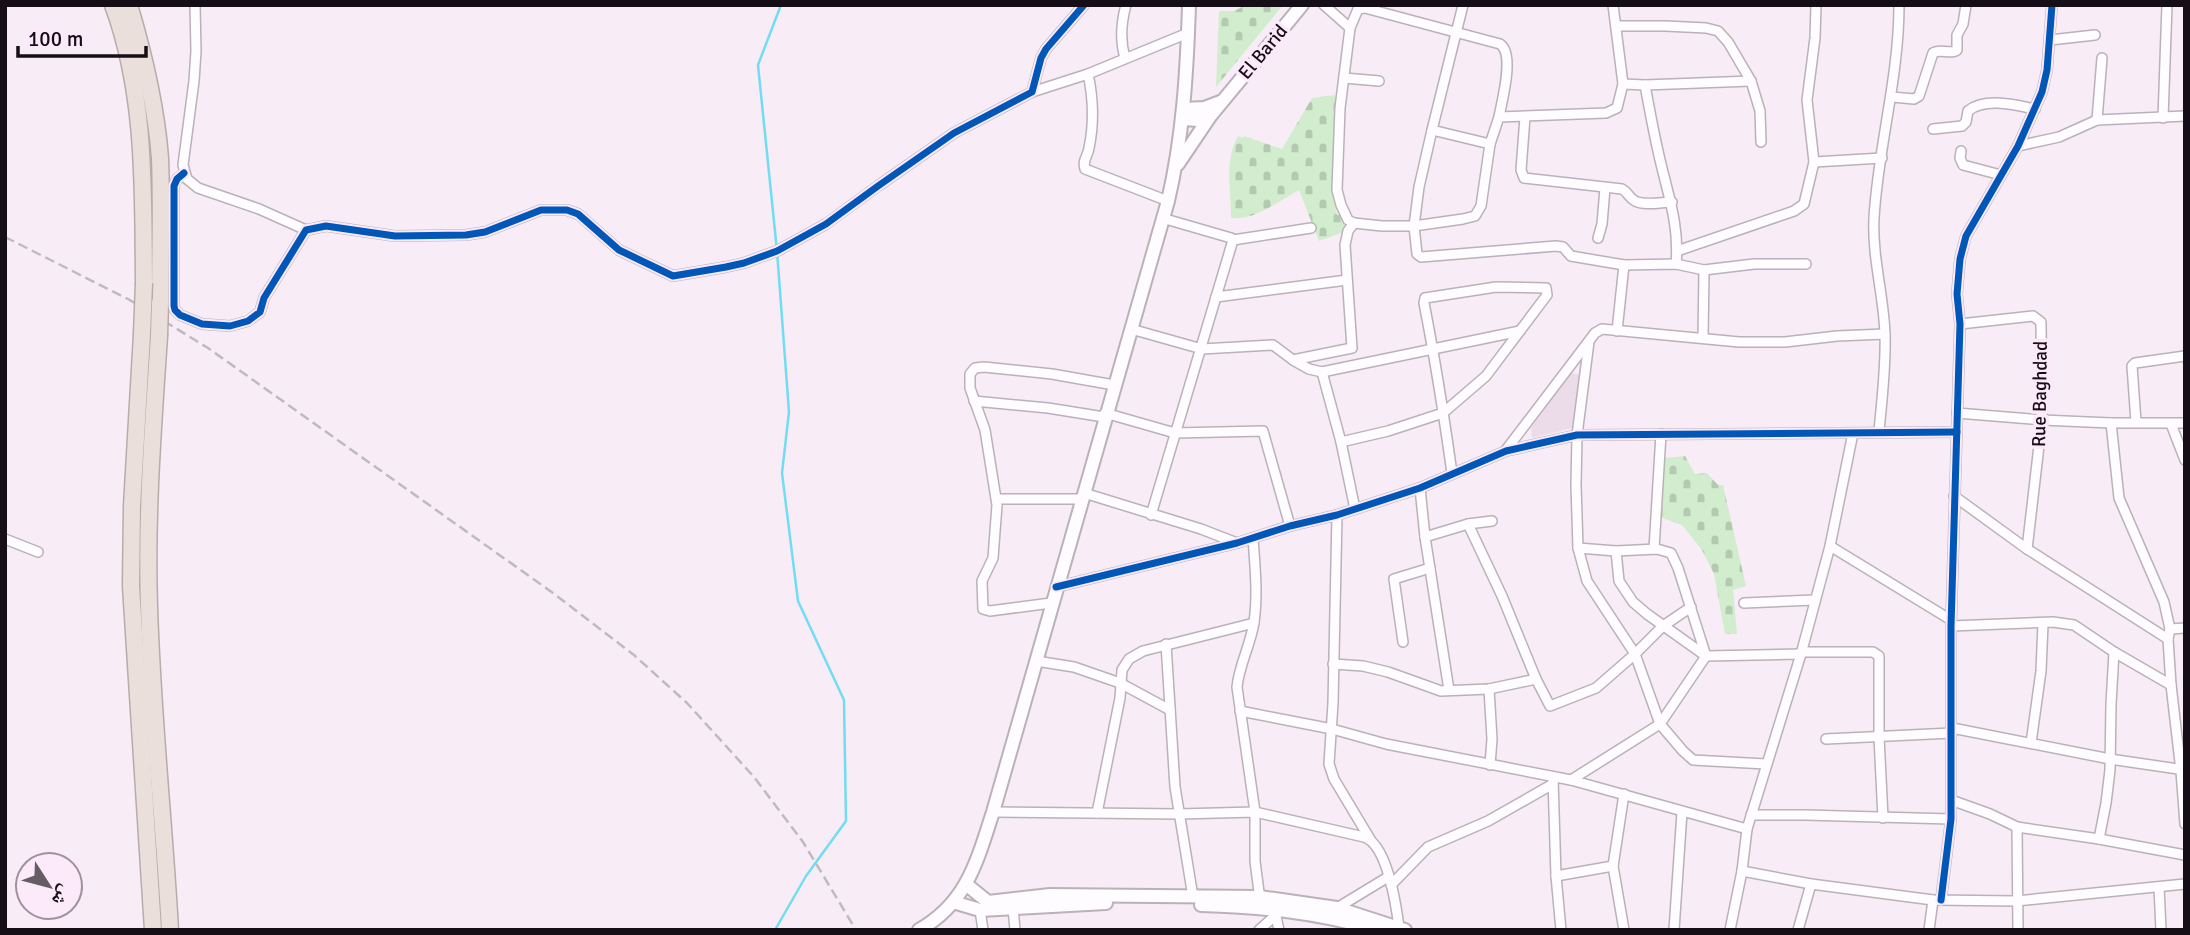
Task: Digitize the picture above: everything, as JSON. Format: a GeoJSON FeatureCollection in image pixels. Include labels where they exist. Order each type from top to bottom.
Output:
{"type":"FeatureCollection","features":[{"type":"Feature","properties":{"kind":"highway"},"geometry":{"type":"LineString","coordinates":[[113,5],[134,86],[142,155],[144,283],[131,586],[153,930]]}},
{"type":"Feature","properties":{"kind":"highway"},"geometry":{"type":"LineString","coordinates":[[130,5],[147,70],[160,157],[159,336],[148,535],[157,762],[170,930]]}},
{"type":"Feature","properties":{"kind":"street"},"geometry":{"type":"LineString","coordinates":[[195,5],[196,51],[183,165],[187,179],[198,188],[259,209],[306,230],[326,226],[394,236],[466,235],[485,232],[541,210],[567,210],[578,215],[619,250],[673,276],[744,263],[777,251],[827,224],[954,133],[1032,92],[1088,74],[1188,33]]}},
{"type":"Feature","properties":{"kind":"street"},"geometry":{"type":"LineString","coordinates":[[1032,92],[1046,49],[1084,5]]}},
{"type":"Feature","properties":{"kind":"street"},"geometry":{"type":"LineString","coordinates":[[1125,58],[1122,45],[1126,5]]}},
{"type":"Feature","properties":{"kind":"street"},"geometry":{"type":"LineString","coordinates":[[919,930],[941,915],[967,885],[993,812],[1168,201],[1176,167],[1183,114],[1189,5]]}},
{"type":"Feature","properties":{"kind":"street","name":"El Barid"},"geometry":{"type":"LineString","coordinates":[[1176,167],[1212,114],[1302,5]]}},
{"type":"Feature","properties":{"kind":"street"},"geometry":{"type":"LineString","coordinates":[[1324,5],[1350,28]]}},
{"type":"Feature","properties":{"kind":"street"},"geometry":{"type":"LineString","coordinates":[[1463,5],[1419,187],[1414,226],[1417,254],[1421,257],[1556,246],[1563,247],[1571,256],[1624,265],[1676,264],[1704,270],[1754,264],[1806,264]]}},
{"type":"Feature","properties":{"kind":"street"},"geometry":{"type":"LineString","coordinates":[[1499,117],[1613,111],[1619,104],[1623,84],[1614,5]]}},
{"type":"Feature","properties":{"kind":"street"},"geometry":{"type":"LineString","coordinates":[[1677,251],[1802,207],[1807,198],[1814,162],[1807,100],[1814,49],[1816,5]]}},
{"type":"Feature","properties":{"kind":"street"},"geometry":{"type":"LineString","coordinates":[[1879,431],[1885,334],[1874,235],[1876,195],[1892,97],[1899,5]]}},
{"type":"Feature","properties":{"kind":"street"},"geometry":{"type":"LineString","coordinates":[[1892,97],[1917,97],[1922,91],[1933,52],[1957,50],[1956,35],[1963,23],[1966,5]]}},
{"type":"Feature","properties":{"kind":"street"},"geometry":{"type":"LineString","coordinates":[[1929,930],[1951,819],[1951,623],[1960,324],[1957,294],[1959,259],[1966,236],[2018,146],[2042,92],[2047,70],[2052,5]]}},
{"type":"Feature","properties":{"kind":"street"},"geometry":{"type":"LineString","coordinates":[[2163,118],[2167,5]]}},
{"type":"Feature","properties":{"kind":"street"},"geometry":{"type":"LineString","coordinates":[[1361,7],[1398,10],[1455,32],[1500,44],[1506,50],[1508,60],[1499,117],[1490,144],[1478,212],[1463,219],[1414,226],[1354,223],[1346,216],[1337,190],[1340,108],[1350,28],[1361,7]]}},
{"type":"Feature","properties":{"kind":"street"},"geometry":{"type":"LineString","coordinates":[[1616,26],[1714,29],[1727,42],[1751,81],[1760,111],[1761,142]]}},
{"type":"Feature","properties":{"kind":"street"},"geometry":{"type":"LineString","coordinates":[[2050,40],[2095,35]]}},
{"type":"Feature","properties":{"kind":"street"},"geometry":{"type":"LineString","coordinates":[[2097,120],[2102,58]]}},
{"type":"Feature","properties":{"kind":"street"},"geometry":{"type":"LineString","coordinates":[[1088,74],[1093,96],[1089,149],[1083,163],[1085,169],[1168,201]]}},
{"type":"Feature","properties":{"kind":"street"},"geometry":{"type":"LineString","coordinates":[[1344,78],[1379,81]]}},
{"type":"Feature","properties":{"kind":"street"},"geometry":{"type":"LineString","coordinates":[[1623,84],[1751,81]]}},
{"type":"Feature","properties":{"kind":"street"},"geometry":{"type":"LineString","coordinates":[[1645,85],[1658,151],[1672,202],[1676,264]]}},
{"type":"Feature","properties":{"kind":"street"},"geometry":{"type":"LineString","coordinates":[[1183,114],[1223,100]]}},
{"type":"Feature","properties":{"kind":"street"},"geometry":{"type":"LineString","coordinates":[[1933,129],[1962,126],[1966,122],[1968,111],[1975,106],[2005,104],[2035,109]]}},
{"type":"Feature","properties":{"kind":"street"},"geometry":{"type":"LineString","coordinates":[[1183,114],[1198,120],[1212,114]]}},
{"type":"Feature","properties":{"kind":"street"},"geometry":{"type":"LineString","coordinates":[[2018,146],[2059,137],[2097,120],[2185,116]]}},
{"type":"Feature","properties":{"kind":"street"},"geometry":{"type":"LineString","coordinates":[[1525,117],[1521,170],[1523,177],[1625,190],[1633,200],[1640,202],[1672,202]]}},
{"type":"Feature","properties":{"kind":"street"},"geometry":{"type":"LineString","coordinates":[[1432,130],[1490,144]]}},
{"type":"Feature","properties":{"kind":"street"},"geometry":{"type":"LineString","coordinates":[[1961,151],[1960,158],[1964,165],[2001,175]]}},
{"type":"Feature","properties":{"kind":"street"},"geometry":{"type":"LineString","coordinates":[[1814,162],[1882,158]]}},
{"type":"Feature","properties":{"kind":"street"},"geometry":{"type":"LineString","coordinates":[[184,173],[174,186],[174,306],[177,313],[193,322],[230,326],[248,321],[260,312],[264,298],[306,230]]}},
{"type":"Feature","properties":{"kind":"street"},"geometry":{"type":"LineString","coordinates":[[1598,238],[1605,188]]}},
{"type":"Feature","properties":{"kind":"street"},"geometry":{"type":"LineString","coordinates":[[1162,218],[1234,240],[1311,228]]}},
{"type":"Feature","properties":{"kind":"street"},"geometry":{"type":"LineString","coordinates":[[1354,223],[1345,241],[1355,366]]}},
{"type":"Feature","properties":{"kind":"street"},"geometry":{"type":"LineString","coordinates":[[1151,514],[1234,240]]}},
{"type":"Feature","properties":{"kind":"street"},"geometry":{"type":"LineString","coordinates":[[1617,331],[1624,265]]}},
{"type":"Feature","properties":{"kind":"street"},"geometry":{"type":"LineString","coordinates":[[1703,338],[1704,270]]}},
{"type":"Feature","properties":{"kind":"street"},"geometry":{"type":"LineString","coordinates":[[1216,297],[1347,280]]}},
{"type":"Feature","properties":{"kind":"street"},"geometry":{"type":"LineString","coordinates":[[1341,442],[1388,431],[1443,413],[1486,376],[1547,295],[1546,288],[1496,287],[1425,298],[1424,303],[1434,350],[1443,413],[1452,473]]}},
{"type":"Feature","properties":{"kind":"street","name":"Rue Baghdad"},"geometry":{"type":"LineString","coordinates":[[1960,324],[2033,316],[2041,322],[2042,420],[2027,549]]}},
{"type":"Feature","properties":{"kind":"street"},"geometry":{"type":"LineString","coordinates":[[1131,329],[1202,349],[1273,345],[1293,360],[1322,372],[1520,331]]}},
{"type":"Feature","properties":{"kind":"street"},"geometry":{"type":"LineString","coordinates":[[1506,451],[1599,330],[1739,342],[1785,342],[1885,334]]}},
{"type":"Feature","properties":{"kind":"street"},"geometry":{"type":"LineString","coordinates":[[1589,342],[1577,435],[1578,548],[1591,590],[1635,654],[1660,724],[1693,760],[1766,764]]}},
{"type":"Feature","properties":{"kind":"street"},"geometry":{"type":"LineString","coordinates":[[1293,360],[1352,348]]}},
{"type":"Feature","properties":{"kind":"street"},"geometry":{"type":"LineString","coordinates":[[2136,422],[2132,366],[2135,363],[2185,356]]}},
{"type":"Feature","properties":{"kind":"street"},"geometry":{"type":"LineString","coordinates":[[1051,603],[990,611],[983,609],[982,580],[993,558],[997,499],[985,430],[970,388],[970,374],[978,367],[1052,374],[1114,385]]}},
{"type":"Feature","properties":{"kind":"street"},"geometry":{"type":"LineString","coordinates":[[1322,372],[1341,442],[1354,509]]}},
{"type":"Feature","properties":{"kind":"street"},"geometry":{"type":"LineString","coordinates":[[974,401],[1105,415],[1175,433],[1262,430],[1265,432],[1290,526]]}},
{"type":"Feature","properties":{"kind":"street"},"geometry":{"type":"LineString","coordinates":[[1957,413],[2042,420],[2185,423]]}},
{"type":"Feature","properties":{"kind":"street"},"geometry":{"type":"LineString","coordinates":[[2111,423],[2119,498],[2164,602],[2169,634],[2171,685],[2183,771],[2185,824]]}},
{"type":"Feature","properties":{"kind":"street"},"geometry":{"type":"LineString","coordinates":[[2171,424],[2185,460]]}},
{"type":"Feature","properties":{"kind":"street"},"geometry":{"type":"LineString","coordinates":[[1056,587],[1237,543],[1337,515],[1420,488],[1506,451],[1577,435],[1957,432]]}},
{"type":"Feature","properties":{"kind":"street"},"geometry":{"type":"LineString","coordinates":[[1730,930],[1747,829],[1802,653],[1830,546],[1853,433]]}},
{"type":"Feature","properties":{"kind":"street"},"geometry":{"type":"LineString","coordinates":[[1654,549],[1661,435]]}},
{"type":"Feature","properties":{"kind":"street"},"geometry":{"type":"LineString","coordinates":[[1420,488],[1449,690]]}},
{"type":"Feature","properties":{"kind":"street"},"geometry":{"type":"LineString","coordinates":[[997,499],[1083,496],[1201,529],[1237,543]]}},
{"type":"Feature","properties":{"kind":"street"},"geometry":{"type":"LineString","coordinates":[[1954,496],[2027,549],[2169,634]]}},
{"type":"Feature","properties":{"kind":"street"},"geometry":{"type":"LineString","coordinates":[[1337,515],[1329,757],[1331,770],[1376,845],[1390,881],[1402,928]]}},
{"type":"Feature","properties":{"kind":"street"},"geometry":{"type":"LineString","coordinates":[[1425,537],[1468,524],[1492,521]]}},
{"type":"Feature","properties":{"kind":"street"},"geometry":{"type":"LineString","coordinates":[[1468,524],[1548,704],[1555,706],[1596,688],[1663,626],[1691,607]]}},
{"type":"Feature","properties":{"kind":"street"},"geometry":{"type":"LineString","coordinates":[[1254,538],[1254,623],[1238,680],[1255,812],[1255,861],[1279,930]]}},
{"type":"Feature","properties":{"kind":"street"},"geometry":{"type":"LineString","coordinates":[[5,539],[38,552]]}},
{"type":"Feature","properties":{"kind":"street"},"geometry":{"type":"LineString","coordinates":[[1830,546],[1951,623],[2059,622],[2074,625],[2171,685]]}},
{"type":"Feature","properties":{"kind":"street"},"geometry":{"type":"LineString","coordinates":[[1578,548],[1616,551],[1664,549],[1674,556],[1706,656]]}},
{"type":"Feature","properties":{"kind":"street"},"geometry":{"type":"LineString","coordinates":[[1616,551],[1618,576],[1623,589],[1640,609],[1706,656],[1878,654],[1883,818]]}},
{"type":"Feature","properties":{"kind":"street"},"geometry":{"type":"LineString","coordinates":[[1403,642],[1394,579],[1430,568]]}},
{"type":"Feature","properties":{"kind":"street"},"geometry":{"type":"LineString","coordinates":[[1744,603],[1814,600]]}},
{"type":"Feature","properties":{"kind":"street"},"geometry":{"type":"LineString","coordinates":[[1097,813],[1120,698],[1122,670],[1129,659],[1143,651],[1166,644],[1254,623]]}},
{"type":"Feature","properties":{"kind":"street"},"geometry":{"type":"LineString","coordinates":[[2031,744],[2041,671],[2043,624]]}},
{"type":"Feature","properties":{"kind":"street"},"geometry":{"type":"LineString","coordinates":[[2169,634],[2185,628]]}},
{"type":"Feature","properties":{"kind":"street"},"geometry":{"type":"LineString","coordinates":[[1166,644],[1175,787],[1193,897]]}},
{"type":"Feature","properties":{"kind":"street"},"geometry":{"type":"LineString","coordinates":[[2099,839],[2110,759],[2114,652]]}},
{"type":"Feature","properties":{"kind":"street"},"geometry":{"type":"LineString","coordinates":[[1571,780],[1660,724],[1706,656]]}},
{"type":"Feature","properties":{"kind":"street"},"geometry":{"type":"LineString","coordinates":[[1036,661],[1074,667],[1120,683],[1170,710]]}},
{"type":"Feature","properties":{"kind":"street"},"geometry":{"type":"LineString","coordinates":[[1333,664],[1375,669],[1441,691],[1489,689],[1536,679]]}},
{"type":"Feature","properties":{"kind":"street"},"geometry":{"type":"LineString","coordinates":[[1489,689],[1492,740],[1490,765]]}},
{"type":"Feature","properties":{"kind":"street"},"geometry":{"type":"LineString","coordinates":[[1240,711],[1332,729],[1385,744],[1553,780],[1571,780],[1747,829]]}},
{"type":"Feature","properties":{"kind":"street"},"geometry":{"type":"LineString","coordinates":[[1826,739],[1952,731],[2183,771]]}},
{"type":"Feature","properties":{"kind":"street"},"geometry":{"type":"LineString","coordinates":[[1553,780],[1556,876],[1561,930]]}},
{"type":"Feature","properties":{"kind":"street"},"geometry":{"type":"LineString","coordinates":[[1337,908],[1390,881],[1428,846],[1488,821],[1553,780]]}},
{"type":"Feature","properties":{"kind":"street"},"geometry":{"type":"LineString","coordinates":[[1624,794],[1613,866],[1624,930]]}},
{"type":"Feature","properties":{"kind":"street"},"geometry":{"type":"LineString","coordinates":[[1951,800],[2017,827],[2185,855]]}},
{"type":"Feature","properties":{"kind":"street"},"geometry":{"type":"LineString","coordinates":[[993,812],[1255,812],[1370,839]]}},
{"type":"Feature","properties":{"kind":"street"},"geometry":{"type":"LineString","coordinates":[[1674,930],[1682,812]]}},
{"type":"Feature","properties":{"kind":"street"},"geometry":{"type":"LineString","coordinates":[[1751,816],[1951,819]]}},
{"type":"Feature","properties":{"kind":"street"},"geometry":{"type":"LineString","coordinates":[[2017,827],[2018,930]]}},
{"type":"Feature","properties":{"kind":"street"},"geometry":{"type":"LineString","coordinates":[[1556,876],[1613,866]]}},
{"type":"Feature","properties":{"kind":"street"},"geometry":{"type":"LineString","coordinates":[[1742,871],[1811,884],[1937,900],[2016,901],[2185,884]]}},
{"type":"Feature","properties":{"kind":"street"},"geometry":{"type":"LineString","coordinates":[[1798,930],[1811,884]]}},
{"type":"Feature","properties":{"kind":"street"},"geometry":{"type":"LineString","coordinates":[[967,885],[982,899],[990,902],[1050,895],[1193,897],[1333,917],[1377,930]]}},
{"type":"Feature","properties":{"kind":"street"},"geometry":{"type":"LineString","coordinates":[[2159,887],[2161,930]]}},
{"type":"Feature","properties":{"kind":"street"},"geometry":{"type":"LineString","coordinates":[[953,902],[980,910],[1120,903],[1337,908],[1402,928]]}},
{"type":"Feature","properties":{"kind":"street"},"geometry":{"type":"LineString","coordinates":[[1259,930],[1269,906]]}},
{"type":"Feature","properties":{"kind":"street"},"geometry":{"type":"LineString","coordinates":[[1013,908],[1015,930]]}},
{"type":"Feature","properties":{"kind":"street"},"geometry":{"type":"LineString","coordinates":[[980,910],[983,930]]}},
{"type":"Feature","properties":{"kind":"shaded area"},"geometry":{"type":"Polygon","coordinates":[[[1571,373],[1581,375],[1573,428],[1532,438],[1531,428],[1571,373]]]}},
{"type":"Feature","properties":{"kind":"green space"},"geometry":{"type":"Polygon","coordinates":[[[1246,5],[1283,5],[1216,87],[1219,11],[1234,11],[1246,5]]]}},
{"type":"Feature","properties":{"kind":"green space"},"geometry":{"type":"Polygon","coordinates":[[[1335,95],[1333,196],[1337,215],[1344,215],[1344,232],[1319,241],[1299,190],[1257,213],[1231,218],[1230,166],[1238,136],[1282,149],[1312,98],[1335,95]]]}},
{"type":"Feature","properties":{"kind":"green space"},"geometry":{"type":"Polygon","coordinates":[[[1685,456],[1695,474],[1707,473],[1718,485],[1723,485],[1746,586],[1733,590],[1737,634],[1725,634],[1714,574],[1702,550],[1682,525],[1660,517],[1664,458],[1685,456]]]}},
{"type":"Feature","properties":{"kind":"waterway"},"geometry":{"type":"LineString","coordinates":[[775,930],[806,876],[846,821],[844,700],[798,601],[782,473],[789,412],[777,251],[758,65],[781,5]]}},
{"type":"Feature","properties":{"kind":"railway"},"geometry":{"type":"LineString","coordinates":[[5,237],[128,299],[208,348],[553,593],[634,655],[687,703],[754,777],[803,842],[856,930]]}},
{"type":"Feature","properties":{"kind":"cycle path"},"geometry":{"type":"LineString","coordinates":[[184,173],[174,186],[174,306],[180,315],[202,324],[230,326],[248,321],[260,312],[264,298],[306,230],[326,226],[395,236],[466,235],[485,232],[541,210],[567,210],[578,214],[619,250],[673,276],[726,267],[777,251],[826,224],[954,133],[1032,92],[1046,49],[1084,5]]}},
{"type":"Feature","properties":{"kind":"cycle path"},"geometry":{"type":"LineString","coordinates":[[1941,900],[1951,819],[1951,626],[1960,324],[1957,294],[1960,259],[1966,236],[2018,146],[2042,92],[2047,70],[2052,5]]}},
{"type":"Feature","properties":{"kind":"cycle path"},"geometry":{"type":"LineString","coordinates":[[1056,587],[1237,543],[1337,515],[1420,488],[1506,451],[1577,435],[1957,432]]}}]}
